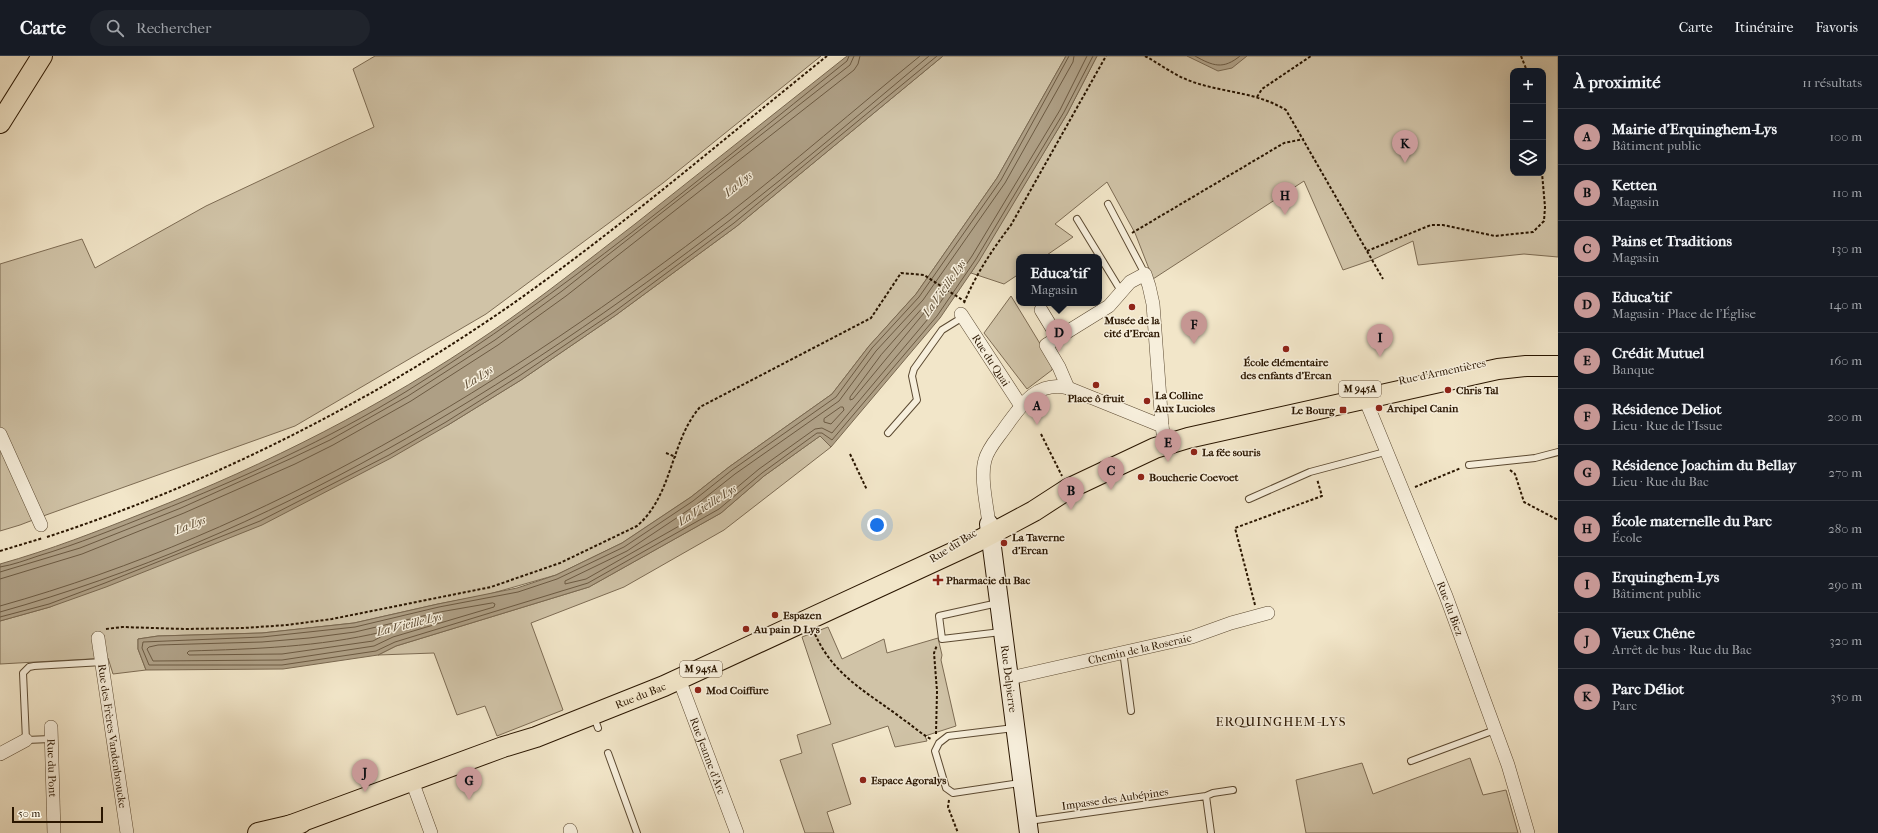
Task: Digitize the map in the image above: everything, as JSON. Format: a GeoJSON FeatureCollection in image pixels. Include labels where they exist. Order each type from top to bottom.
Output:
{"type":"FeatureCollection","features":[{"type":"Feature","properties":{"kind":"main road"},"geometry":{"type":"LineString","coordinates":[[0,123],[38,62]]}},
{"type":"Feature","properties":{"kind":"main road"},"geometry":{"type":"LineString","coordinates":[[0,138],[38,62]]}},
{"type":"Feature","properties":{"kind":"main road","name":"Rue d'Armentières"},"geometry":{"type":"LineString","coordinates":[[1362,394],[1499,360],[1524,357],[1558,357]]}},
{"type":"Feature","properties":{"kind":"main road","name":"Rue d'Armentières"},"geometry":{"type":"LineString","coordinates":[[1163,435],[1362,394],[1498,369],[1526,366],[1558,366]]}},
{"type":"Feature","properties":{"kind":"main road","name":"M 945A"},"geometry":{"type":"LineString","coordinates":[[990,529],[1063,479],[1132,446],[1163,435]]}},
{"type":"Feature","properties":{"kind":"main road","name":"M 945A"},"geometry":{"type":"LineString","coordinates":[[990,529],[1039,508],[1068,489],[1163,435]]}},
{"type":"Feature","properties":{"kind":"main road","name":"Rue du Bac"},"geometry":{"type":"LineString","coordinates":[[258,833],[290,829],[373,807],[414,787],[462,774],[482,762],[536,737],[596,721],[679,679],[917,568],[990,529]]}},
{"type":"Feature","properties":{"kind":"street"},"geometry":{"type":"LineString","coordinates":[[1068,388],[1059,367],[1046,345],[1109,306],[1130,282],[1145,274],[1150,286],[1153,304],[1163,435]]}},
{"type":"Feature","properties":{"kind":"street"},"geometry":{"type":"LineString","coordinates":[[1041,310],[1058,338]]}},
{"type":"Feature","properties":{"kind":"street","name":"Rue du Quai"},"geometry":{"type":"LineString","coordinates":[[963,311],[1021,406]]}},
{"type":"Feature","properties":{"kind":"street"},"geometry":{"type":"LineString","coordinates":[[990,529],[984,474],[985,460],[990,449],[1021,406],[1030,396],[1042,389],[1052,386],[1068,388],[1163,435]]}},
{"type":"Feature","properties":{"kind":"street","name":"Rue du Biez"},"geometry":{"type":"LineString","coordinates":[[1362,394],[1438,576],[1515,787],[1528,833]]}},
{"type":"Feature","properties":{"kind":"street"},"geometry":{"type":"LineString","coordinates":[[0,434],[41,525]]}},
{"type":"Feature","properties":{"kind":"street","name":"Rue Delpierre"},"geometry":{"type":"LineString","coordinates":[[990,529],[1028,827]]}},
{"type":"Feature","properties":{"kind":"street","name":"Chemin de la Roseraie"},"geometry":{"type":"LineString","coordinates":[[1010,678],[1123,651],[1192,637],[1225,624],[1263,614]]}},
{"type":"Feature","properties":{"kind":"street","name":"Rue des Frères Vandenbroucke"},"geometry":{"type":"LineString","coordinates":[[98,638],[103,662],[127,833]]}},
{"type":"Feature","properties":{"kind":"street","name":"Rue Jeanne d'Arc"},"geometry":{"type":"LineString","coordinates":[[679,679],[737,833]]}},
{"type":"Feature","properties":{"kind":"street","name":"Rue du Pont"},"geometry":{"type":"LineString","coordinates":[[51,733],[54,833]]}},
{"type":"Feature","properties":{"kind":"street"},"geometry":{"type":"LineString","coordinates":[[0,754],[26,740]]}},
{"type":"Feature","properties":{"kind":"street"},"geometry":{"type":"LineString","coordinates":[[414,787],[431,833]]}},
{"type":"Feature","properties":{"kind":"lane"},"geometry":{"type":"LineString","coordinates":[[1108,204],[1145,274]]}},
{"type":"Feature","properties":{"kind":"lane"},"geometry":{"type":"LineString","coordinates":[[1077,219],[1098,254]]}},
{"type":"Feature","properties":{"kind":"lane"},"geometry":{"type":"LineString","coordinates":[[1102,260],[1121,291]]}},
{"type":"Feature","properties":{"kind":"lane"},"geometry":{"type":"LineString","coordinates":[[888,434],[917,400],[912,376],[914,369],[942,330],[963,311]]}},
{"type":"Feature","properties":{"kind":"lane"},"geometry":{"type":"LineString","coordinates":[[1249,499],[1315,471],[1386,452]]}},
{"type":"Feature","properties":{"kind":"lane"},"geometry":{"type":"LineString","coordinates":[[1469,465],[1535,458],[1558,452]]}},
{"type":"Feature","properties":{"kind":"lane"},"geometry":{"type":"LineString","coordinates":[[1000,603],[939,616],[942,639],[1004,632]]}},
{"type":"Feature","properties":{"kind":"lane"},"geometry":{"type":"LineString","coordinates":[[1123,651],[1131,711]]}},
{"type":"Feature","properties":{"kind":"lane"},"geometry":{"type":"LineString","coordinates":[[51,733],[26,740],[22,677],[26,670],[34,666],[103,662]]}},
{"type":"Feature","properties":{"kind":"lane"},"geometry":{"type":"LineString","coordinates":[[1016,728],[948,736],[937,742],[935,751],[946,788],[952,793],[1023,783]]}},
{"type":"Feature","properties":{"kind":"lane"},"geometry":{"type":"LineString","coordinates":[[1411,761],[1495,730]]}},
{"type":"Feature","properties":{"kind":"lane"},"geometry":{"type":"LineString","coordinates":[[608,753],[638,833]]}},
{"type":"Feature","properties":{"kind":"lane","name":"Impasse des Aubépines"},"geometry":{"type":"LineString","coordinates":[[1028,827],[1233,790]]}},
{"type":"Feature","properties":{"kind":"lane"},"geometry":{"type":"LineString","coordinates":[[1206,796],[1210,833]]}},
{"type":"Feature","properties":{"kind":"path"},"geometry":{"type":"LineString","coordinates":[[0,551],[68,530],[186,484],[294,434],[398,378],[517,300],[590,247],[828,56]]}},
{"type":"Feature","properties":{"kind":"path"},"geometry":{"type":"LineString","coordinates":[[98,638],[97,633],[107,629],[122,627],[185,629],[295,624],[332,619],[491,587],[560,563],[638,526],[645,520],[655,506],[676,458],[683,433],[691,418],[700,407],[871,318],[901,273],[924,274],[963,311],[981,267],[991,250],[1011,225],[1106,56]]}},
{"type":"Feature","properties":{"kind":"path"},"geometry":{"type":"LineString","coordinates":[[1145,56],[1184,78],[1274,102],[1286,110],[1304,139],[1366,252],[1383,279]]}},
{"type":"Feature","properties":{"kind":"path"},"geometry":{"type":"LineString","coordinates":[[1256,97],[1262,89],[1311,56]]}},
{"type":"Feature","properties":{"kind":"path"},"geometry":{"type":"LineString","coordinates":[[1521,56],[1527,68]]}},
{"type":"Feature","properties":{"kind":"path"},"geometry":{"type":"LineString","coordinates":[[1125,237],[1284,143],[1304,139]]}},
{"type":"Feature","properties":{"kind":"path"},"geometry":{"type":"LineString","coordinates":[[1366,252],[1431,225],[1443,225],[1495,236],[1533,232],[1544,221],[1545,207],[1542,176]]}},
{"type":"Feature","properties":{"kind":"path"},"geometry":{"type":"LineString","coordinates":[[1041,434],[1063,479]]}},
{"type":"Feature","properties":{"kind":"path"},"geometry":{"type":"LineString","coordinates":[[666,454],[676,458]]}},
{"type":"Feature","properties":{"kind":"path"},"geometry":{"type":"LineString","coordinates":[[850,454],[867,490]]}},
{"type":"Feature","properties":{"kind":"path"},"geometry":{"type":"LineString","coordinates":[[1502,462],[1515,474],[1524,502],[1558,520]]}},
{"type":"Feature","properties":{"kind":"path"},"geometry":{"type":"LineString","coordinates":[[1402,491],[1469,465]]}},
{"type":"Feature","properties":{"kind":"path"},"geometry":{"type":"LineString","coordinates":[[1263,614],[1235,528],[1322,496],[1315,471]]}},
{"type":"Feature","properties":{"kind":"path"},"geometry":{"type":"LineString","coordinates":[[808,620],[828,658],[843,675],[918,731],[937,742]]}},
{"type":"Feature","properties":{"kind":"path"},"geometry":{"type":"LineString","coordinates":[[937,742],[937,691],[934,653],[936,645],[942,639]]}},
{"type":"Feature","properties":{"kind":"path"},"geometry":{"type":"LineString","coordinates":[[949,790],[948,807],[958,833]]}},
{"type":"Feature","properties":{"kind":"shaded area"},"geometry":{"type":"Polygon","coordinates":[[[375,56],[821,56],[663,183],[486,314],[295,426],[0,531],[0,264],[82,239],[95,268],[206,206],[374,127],[353,69],[375,56]]]}},
{"type":"Feature","properties":{"kind":"shaded area"},"geometry":{"type":"Polygon","coordinates":[[[943,56],[1066,56],[997,178],[916,294],[869,346],[832,394],[729,467],[691,497],[622,543],[556,575],[486,595],[354,623],[262,633],[158,636],[138,639],[138,649],[146,670],[113,674],[108,658],[0,664],[0,621],[50,607],[448,425],[521,380],[616,315],[737,226],[943,56]]]}},
{"type":"Feature","properties":{"kind":"shaded area"},"geometry":{"type":"Polygon","coordinates":[[[1097,56],[1558,56],[1558,257],[1524,254],[1418,265],[1413,241],[1372,260],[1343,270],[1304,181],[1153,279],[1135,233],[1107,182],[1055,224],[1073,237],[1048,254],[1016,254],[1016,276],[1004,284],[971,273],[1067,114],[1097,56]]]}},
{"type":"Feature","properties":{"kind":"shaded area"},"geometry":{"type":"Polygon","coordinates":[[[1011,296],[1053,365],[1052,370],[1027,389],[984,333],[1011,296]]]}},
{"type":"Feature","properties":{"kind":"shaded area"},"geometry":{"type":"Polygon","coordinates":[[[820,436],[831,447],[724,530],[624,587],[531,623],[563,710],[497,736],[485,706],[457,715],[434,653],[378,655],[396,646],[589,587],[721,513],[764,476],[820,436]]]}},
{"type":"Feature","properties":{"kind":"shaded area"},"geometry":{"type":"Polygon","coordinates":[[[828,627],[842,659],[884,639],[887,653],[938,638],[942,655],[941,660],[956,726],[925,736],[927,741],[895,747],[888,726],[832,744],[851,804],[827,812],[834,833],[805,833],[780,760],[802,753],[797,735],[831,724],[802,637],[828,627]]]}},
{"type":"Feature","properties":{"kind":"shaded area"},"geometry":{"type":"Polygon","coordinates":[[[1470,758],[1483,795],[1506,790],[1518,833],[1306,833],[1296,780],[1362,763],[1373,794],[1470,758]]]}},
{"type":"Feature","properties":{"kind":"water","name":"La Lys"},"geometry":{"type":"Polygon","coordinates":[[[847,56],[943,56],[737,226],[616,315],[521,380],[448,425],[391,458],[262,525],[106,587],[50,607],[0,621],[0,564],[37,553],[92,533],[191,494],[324,432],[409,385],[491,332],[546,292],[635,224],[847,56]]]}},
{"type":"Feature","properties":{"kind":"water","name":"La Vieille Lys"},"geometry":{"type":"Polygon","coordinates":[[[1066,56],[1097,56],[1067,114],[979,261],[940,318],[831,447],[820,436],[764,476],[721,513],[589,587],[396,646],[378,655],[283,669],[146,670],[138,649],[138,639],[158,636],[262,633],[354,623],[517,588],[556,575],[622,543],[691,497],[729,467],[832,394],[869,346],[916,294],[997,178],[1066,56]]]}},
{"type":"Feature","properties":{"kind":"water"},"geometry":{"type":"Polygon","coordinates":[[[1187,56],[1247,56],[1232,68],[1218,71],[1187,56]]]}},
{"type":"Feature","properties":{"kind":"place","name":"Parc Déliot"},"geometry":{"type":"Point","coordinates":[1405,163]}},
{"type":"Feature","properties":{"kind":"place","name":"École maternelle du Parc"},"geometry":{"type":"Point","coordinates":[1285,215]}},
{"type":"Feature","properties":{"kind":"place","name":"Musée de la cité d'Ercan"},"geometry":{"type":"Point","coordinates":[1132,307]}},
{"type":"Feature","properties":{"kind":"place","name":"Résidence Deliot"},"geometry":{"type":"Point","coordinates":[1194,344]}},
{"type":"Feature","properties":{"kind":"place","name":"École élémentaire des enfants d'Ercan"},"geometry":{"type":"Point","coordinates":[1286,349]}},
{"type":"Feature","properties":{"kind":"place","name":"Educa'tif"},"geometry":{"type":"Point","coordinates":[1059,352]}},
{"type":"Feature","properties":{"kind":"place","name":"Erquinghem-Lys"},"geometry":{"type":"Point","coordinates":[1380,357]}},
{"type":"Feature","properties":{"kind":"place","name":"Place ô fruit"},"geometry":{"type":"Point","coordinates":[1096,385]}},
{"type":"Feature","properties":{"kind":"place","name":"Chris Tal"},"geometry":{"type":"Point","coordinates":[1448,390]}},
{"type":"Feature","properties":{"kind":"place","name":"La Colline Aux Lucioles"},"geometry":{"type":"Point","coordinates":[1147,401]}},
{"type":"Feature","properties":{"kind":"place","name":"Archipel Canin"},"geometry":{"type":"Point","coordinates":[1379,408]}},
{"type":"Feature","properties":{"kind":"place","name":"Le Bourg"},"geometry":{"type":"Point","coordinates":[1343,410]}},
{"type":"Feature","properties":{"kind":"place","name":"Mairie d'Erquinghem-Lys"},"geometry":{"type":"Point","coordinates":[1037,425]}},
{"type":"Feature","properties":{"kind":"place","name":"La fée souris"},"geometry":{"type":"Point","coordinates":[1194,452]}},
{"type":"Feature","properties":{"kind":"place","name":"Crédit Mutuel"},"geometry":{"type":"Point","coordinates":[1168,462]}},
{"type":"Feature","properties":{"kind":"place","name":"Boucherie Coevoet"},"geometry":{"type":"Point","coordinates":[1141,477]}},
{"type":"Feature","properties":{"kind":"place","name":"Pains et Traditions"},"geometry":{"type":"Point","coordinates":[1111,490]}},
{"type":"Feature","properties":{"kind":"place","name":"Ketten"},"geometry":{"type":"Point","coordinates":[1071,510]}},
{"type":"Feature","properties":{"kind":"place","name":"La Taverne d'Ercan"},"geometry":{"type":"Point","coordinates":[1004,543]}},
{"type":"Feature","properties":{"kind":"place","name":"Pharmacie du Bac"},"geometry":{"type":"Point","coordinates":[938,580]}},
{"type":"Feature","properties":{"kind":"place","name":"Espazen"},"geometry":{"type":"Point","coordinates":[775,615]}},
{"type":"Feature","properties":{"kind":"place","name":"Au pain D Lys"},"geometry":{"type":"Point","coordinates":[746,629]}},
{"type":"Feature","properties":{"kind":"place","name":"Mod Coiffure"},"geometry":{"type":"Point","coordinates":[698,690]}},
{"type":"Feature","properties":{"kind":"place","name":"Espace Agoralys"},"geometry":{"type":"Point","coordinates":[863,780]}},
{"type":"Feature","properties":{"kind":"place","name":"Vieux Chêne"},"geometry":{"type":"Point","coordinates":[365,792]}},
{"type":"Feature","properties":{"kind":"place","name":"Résidence Joachim du Bellay"},"geometry":{"type":"Point","coordinates":[469,800]}},
{"type":"Feature","properties":{"kind":"district","name":"ERQUINGHEM-LYS"},"geometry":{"type":"Point","coordinates":[1281,721]}}]}
